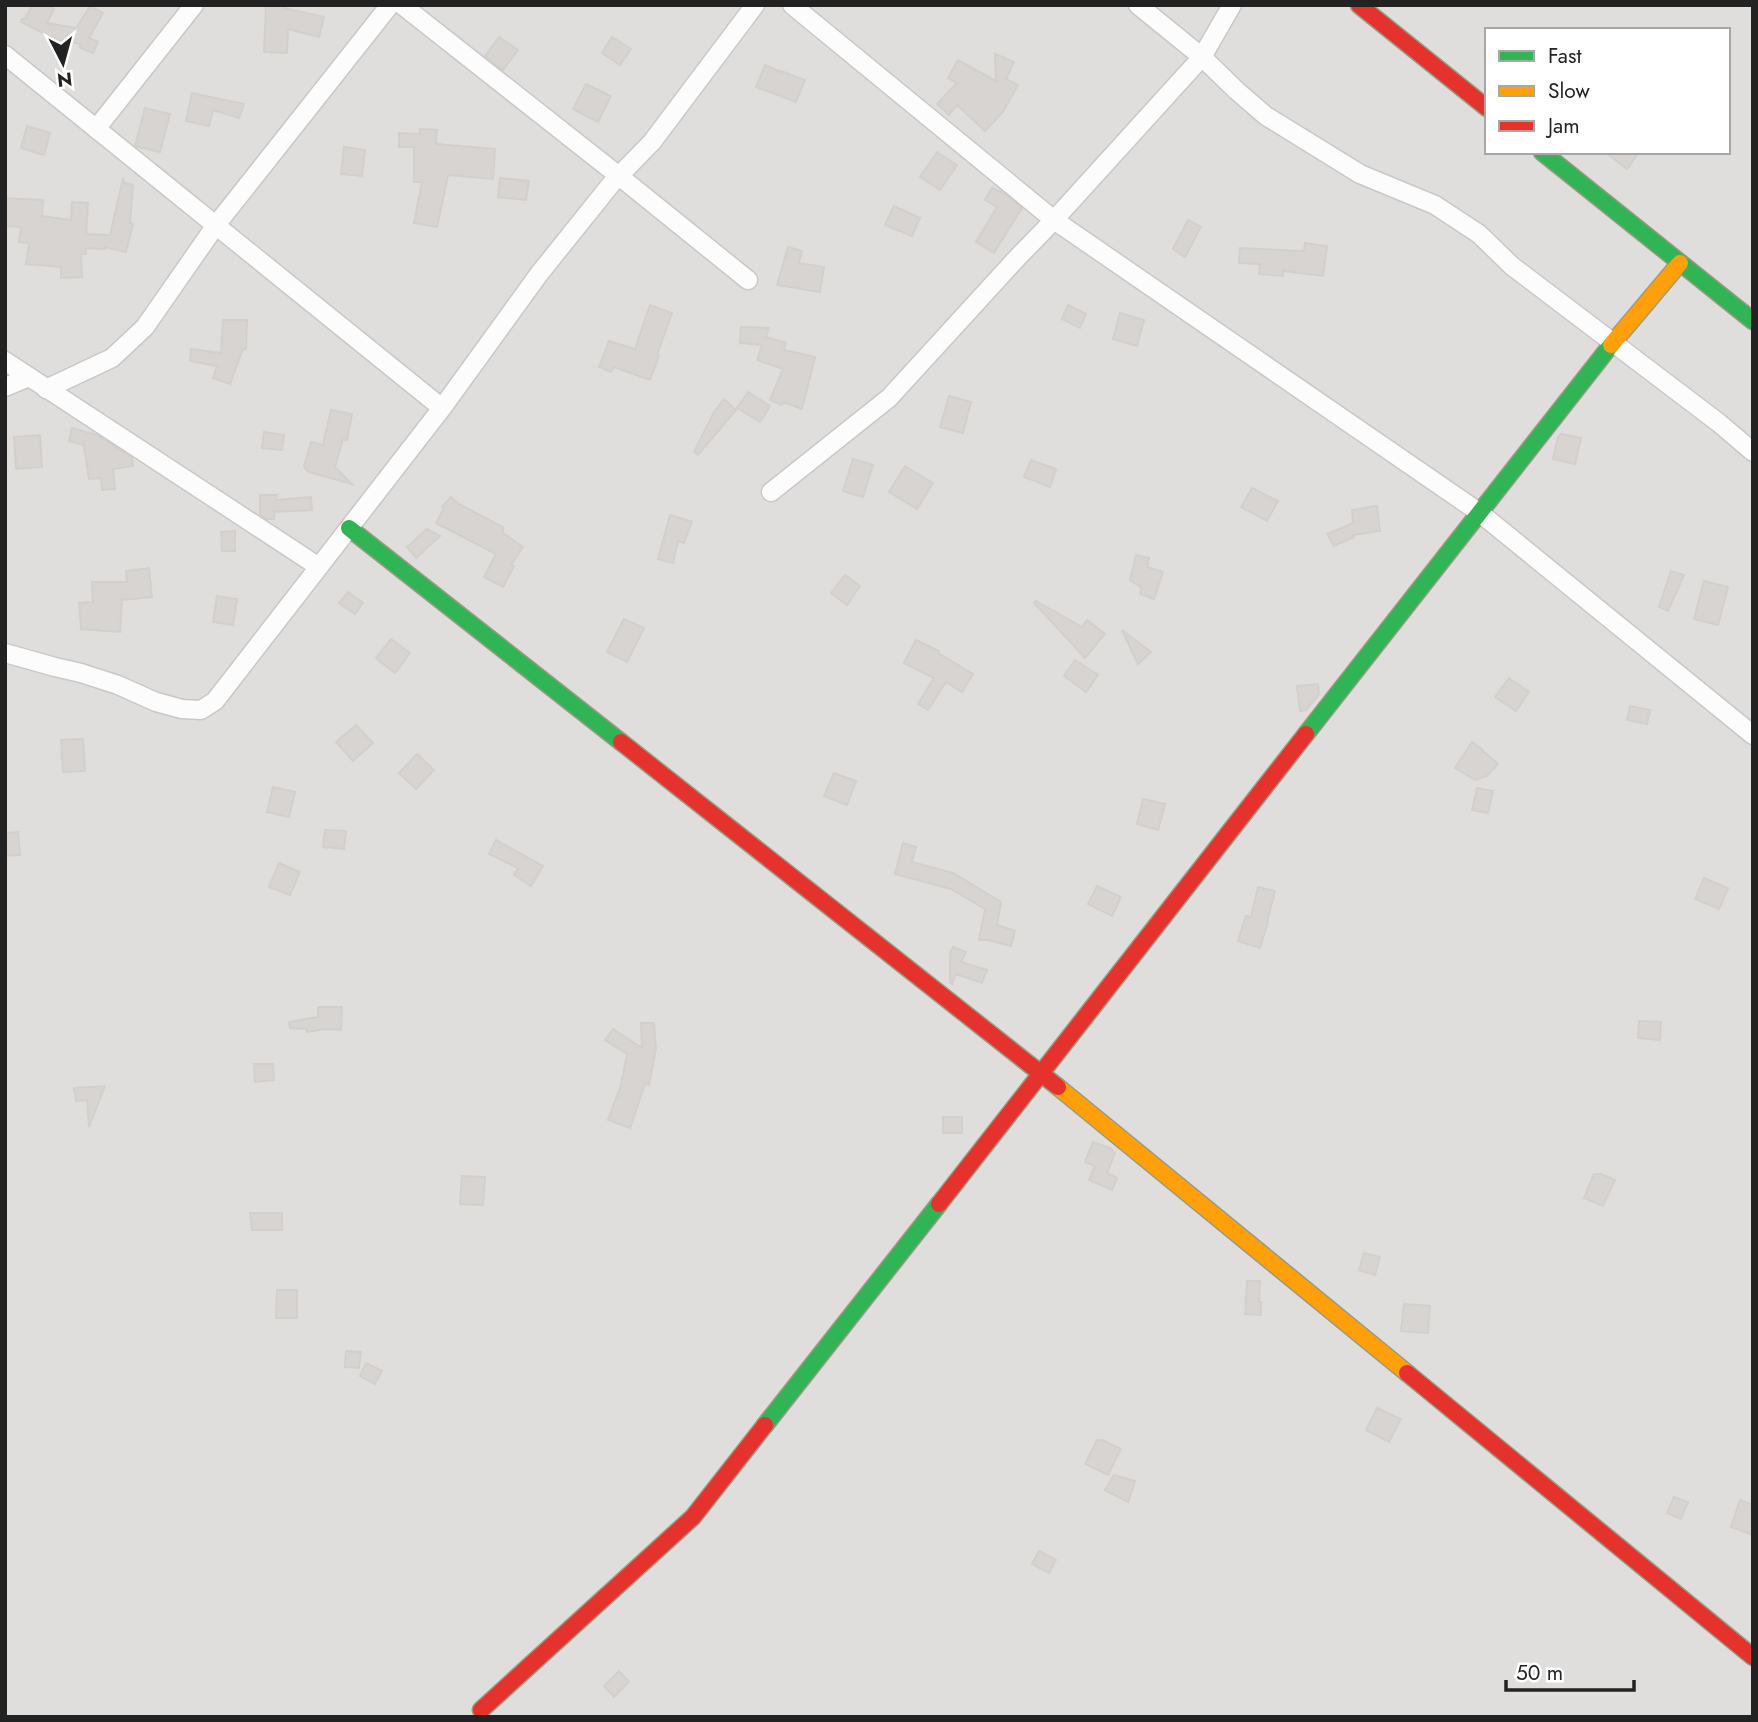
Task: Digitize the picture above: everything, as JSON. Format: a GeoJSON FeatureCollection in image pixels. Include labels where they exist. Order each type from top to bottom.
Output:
{"type":"FeatureCollection","features":[{"type":"Feature","properties":{"kind":"street"},"geometry":{"type":"LineString","coordinates":[[96,128],[194,5]]}},
{"type":"Feature","properties":{"kind":"street"},"geometry":{"type":"LineString","coordinates":[[46,388],[112,358],[145,327],[216,225],[390,5]]}},
{"type":"Feature","properties":{"kind":"street"},"geometry":{"type":"LineString","coordinates":[[402,5],[748,280]]}},
{"type":"Feature","properties":{"kind":"street"},"geometry":{"type":"LineString","coordinates":[[5,653],[81,673],[118,685],[156,702],[182,709],[201,710],[215,701],[442,408],[539,274],[619,176],[652,142],[755,5]]}},
{"type":"Feature","properties":{"kind":"street"},"geometry":{"type":"LineString","coordinates":[[792,5],[1054,220],[1480,513],[1753,735]]}},
{"type":"Feature","properties":{"kind":"street"},"geometry":{"type":"LineString","coordinates":[[1138,5],[1202,57],[1266,116],[1360,174],[1436,205],[1479,234],[1512,267],[1719,423],[1753,452]]}},
{"type":"Feature","properties":{"kind":"street"},"geometry":{"type":"LineString","coordinates":[[771,492],[889,398],[1202,57],[1232,5]]}},
{"type":"Feature","properties":{"kind":"street"},"geometry":{"type":"LineString","coordinates":[[1359,5],[1485,106]]}},
{"type":"Feature","properties":{"kind":"street"},"geometry":{"type":"LineString","coordinates":[[5,55],[442,408]]}},
{"type":"Feature","properties":{"kind":"street"},"geometry":{"type":"LineString","coordinates":[[1544,154],[1753,321]]}},
{"type":"Feature","properties":{"kind":"street"},"geometry":{"type":"LineString","coordinates":[[481,1710],[693,1517],[1613,343],[1680,263]]}},
{"type":"Feature","properties":{"kind":"street"},"geometry":{"type":"LineString","coordinates":[[5,361],[319,567]]}},
{"type":"Feature","properties":{"kind":"street"},"geometry":{"type":"LineString","coordinates":[[5,387],[29,377]]}},
{"type":"Feature","properties":{"kind":"street"},"geometry":{"type":"LineString","coordinates":[[349,528],[1041,1073],[1753,1657]]}},
{"type":"Feature","properties":{"kind":"shaded area"},"geometry":{"type":"Polygon","coordinates":[[[5,5],[1753,5],[1753,1717],[5,1717],[5,5]]]}},
{"type":"Feature","properties":{"kind":"building"},"geometry":{"type":"Polygon","coordinates":[[[32,5],[47,5],[54,9],[47,23],[76,28],[90,6],[103,13],[89,38],[98,42],[93,53],[80,48],[81,44],[55,39],[21,22],[32,5]]]}},
{"type":"Feature","properties":{"kind":"building"},"geometry":{"type":"Polygon","coordinates":[[[266,5],[284,5],[284,8],[324,17],[319,37],[288,29],[287,53],[264,52],[266,5]]]}},
{"type":"Feature","properties":{"kind":"building"},"geometry":{"type":"Polygon","coordinates":[[[499,37],[518,50],[503,70],[485,56],[499,37]]]}},
{"type":"Feature","properties":{"kind":"building"},"geometry":{"type":"Polygon","coordinates":[[[612,37],[631,49],[620,65],[602,53],[612,37]]]}},
{"type":"Feature","properties":{"kind":"building"},"geometry":{"type":"Polygon","coordinates":[[[995,54],[1014,62],[1006,79],[1018,85],[1003,112],[985,131],[957,105],[949,115],[937,104],[957,83],[948,78],[958,60],[996,81],[995,54]]]}},
{"type":"Feature","properties":{"kind":"building"},"geometry":{"type":"Polygon","coordinates":[[[765,65],[805,80],[796,102],[756,87],[765,65]]]}},
{"type":"Feature","properties":{"kind":"building"},"geometry":{"type":"Polygon","coordinates":[[[586,84],[611,96],[598,122],[573,109],[586,84]]]}},
{"type":"Feature","properties":{"kind":"building"},"geometry":{"type":"Polygon","coordinates":[[[192,93],[244,104],[239,118],[213,110],[209,126],[186,121],[192,93]]]}},
{"type":"Feature","properties":{"kind":"building"},"geometry":{"type":"Polygon","coordinates":[[[145,108],[170,114],[160,152],[135,146],[145,108]]]}},
{"type":"Feature","properties":{"kind":"building"},"geometry":{"type":"Polygon","coordinates":[[[27,126],[50,133],[44,155],[21,148],[27,126]]]}},
{"type":"Feature","properties":{"kind":"building"},"geometry":{"type":"Polygon","coordinates":[[[420,129],[437,130],[436,144],[495,149],[493,179],[448,175],[437,227],[414,223],[422,182],[414,182],[414,147],[399,147],[399,133],[420,134],[420,129]]]}},
{"type":"Feature","properties":{"kind":"building"},"geometry":{"type":"Polygon","coordinates":[[[344,147],[365,150],[362,176],[341,174],[344,147]]]}},
{"type":"Feature","properties":{"kind":"building"},"geometry":{"type":"Polygon","coordinates":[[[937,152],[957,165],[940,190],[920,177],[937,152]]]}},
{"type":"Feature","properties":{"kind":"building"},"geometry":{"type":"Polygon","coordinates":[[[1608,154],[1638,154],[1627,169],[1608,154]]]}},
{"type":"Feature","properties":{"kind":"building"},"geometry":{"type":"Polygon","coordinates":[[[500,178],[529,181],[526,200],[498,197],[500,178]]]}},
{"type":"Feature","properties":{"kind":"building"},"geometry":{"type":"Polygon","coordinates":[[[123,179],[125,185],[133,185],[130,223],[133,224],[126,252],[105,247],[86,248],[86,254],[81,254],[82,277],[61,278],[61,267],[26,264],[29,243],[19,242],[21,227],[5,226],[5,198],[43,200],[42,216],[71,220],[72,202],[88,203],[86,234],[110,235],[123,179]]]}},
{"type":"Feature","properties":{"kind":"building"},"geometry":{"type":"Polygon","coordinates":[[[992,188],[1004,193],[1022,208],[994,253],[976,242],[997,207],[985,200],[992,188]]]}},
{"type":"Feature","properties":{"kind":"building"},"geometry":{"type":"Polygon","coordinates":[[[894,206],[920,218],[912,236],[885,225],[894,206]]]}},
{"type":"Feature","properties":{"kind":"building"},"geometry":{"type":"Polygon","coordinates":[[[1188,220],[1201,227],[1185,257],[1173,249],[1188,220]]]}},
{"type":"Feature","properties":{"kind":"building"},"geometry":{"type":"Polygon","coordinates":[[[1305,243],[1327,246],[1323,276],[1283,271],[1283,276],[1259,274],[1260,264],[1239,263],[1240,248],[1304,251],[1305,243]]]}},
{"type":"Feature","properties":{"kind":"building"},"geometry":{"type":"Polygon","coordinates":[[[788,247],[802,251],[799,263],[824,267],[820,292],[777,285],[788,247]]]}},
{"type":"Feature","properties":{"kind":"building"},"geometry":{"type":"Polygon","coordinates":[[[650,305],[672,313],[650,380],[614,367],[611,372],[599,367],[609,341],[635,349],[650,305]]]}},
{"type":"Feature","properties":{"kind":"building"},"geometry":{"type":"Polygon","coordinates":[[[1068,305],[1086,314],[1080,328],[1062,319],[1068,305]]]}},
{"type":"Feature","properties":{"kind":"building"},"geometry":{"type":"Polygon","coordinates":[[[1120,313],[1144,320],[1137,346],[1113,339],[1120,313]]]}},
{"type":"Feature","properties":{"kind":"building"},"geometry":{"type":"Polygon","coordinates":[[[223,320],[247,320],[246,349],[243,349],[230,384],[213,378],[217,366],[190,361],[191,349],[221,353],[223,320]]]}},
{"type":"Feature","properties":{"kind":"building"},"geometry":{"type":"Polygon","coordinates":[[[741,327],[769,328],[766,337],[786,343],[784,350],[815,357],[802,409],[770,400],[783,369],[757,360],[762,345],[740,343],[741,327]]]}},
{"type":"Feature","properties":{"kind":"building"},"geometry":{"type":"Polygon","coordinates":[[[748,392],[770,406],[760,422],[737,408],[748,392]]]}},
{"type":"Feature","properties":{"kind":"building"},"geometry":{"type":"Polygon","coordinates":[[[949,396],[971,402],[963,433],[940,427],[949,396]]]}},
{"type":"Feature","properties":{"kind":"building"},"geometry":{"type":"Polygon","coordinates":[[[724,399],[736,410],[698,455],[694,452],[714,412],[724,399]]]}},
{"type":"Feature","properties":{"kind":"building"},"geometry":{"type":"Polygon","coordinates":[[[331,410],[352,414],[347,440],[343,439],[335,467],[352,484],[309,472],[304,467],[311,442],[323,445],[331,410]]]}},
{"type":"Feature","properties":{"kind":"building"},"geometry":{"type":"Polygon","coordinates":[[[72,428],[97,435],[132,458],[133,466],[113,469],[115,489],[102,490],[101,478],[89,479],[84,445],[69,441],[72,428]]]}},
{"type":"Feature","properties":{"kind":"building"},"geometry":{"type":"Polygon","coordinates":[[[264,432],[284,435],[282,450],[262,448],[264,432]]]}},
{"type":"Feature","properties":{"kind":"building"},"geometry":{"type":"Polygon","coordinates":[[[1561,434],[1581,438],[1575,464],[1553,459],[1561,434]]]}},
{"type":"Feature","properties":{"kind":"building"},"geometry":{"type":"Polygon","coordinates":[[[40,435],[42,467],[16,469],[14,437],[40,435]]]}},
{"type":"Feature","properties":{"kind":"building"},"geometry":{"type":"Polygon","coordinates":[[[853,459],[873,465],[863,497],[843,491],[853,459]]]}},
{"type":"Feature","properties":{"kind":"building"},"geometry":{"type":"Polygon","coordinates":[[[1031,460],[1056,469],[1050,487],[1024,477],[1031,460]]]}},
{"type":"Feature","properties":{"kind":"building"},"geometry":{"type":"Polygon","coordinates":[[[905,466],[933,483],[917,509],[889,492],[905,466]]]}},
{"type":"Feature","properties":{"kind":"building"},"geometry":{"type":"Polygon","coordinates":[[[1252,488],[1278,501],[1267,521],[1241,507],[1252,488]]]}},
{"type":"Feature","properties":{"kind":"building"},"geometry":{"type":"Polygon","coordinates":[[[260,495],[277,495],[276,500],[311,497],[312,510],[275,512],[274,519],[266,519],[260,515],[260,495]]]}},
{"type":"Feature","properties":{"kind":"building"},"geometry":{"type":"Polygon","coordinates":[[[451,497],[503,527],[503,533],[523,547],[511,565],[514,566],[503,587],[484,577],[496,554],[436,523],[444,508],[442,507],[451,497]]]}},
{"type":"Feature","properties":{"kind":"building"},"geometry":{"type":"Polygon","coordinates":[[[1377,506],[1380,531],[1353,535],[1354,537],[1334,546],[1327,534],[1353,523],[1352,510],[1377,506]]]}},
{"type":"Feature","properties":{"kind":"building"},"geometry":{"type":"Polygon","coordinates":[[[670,515],[692,522],[684,543],[678,541],[673,563],[658,559],[670,515]]]}},
{"type":"Feature","properties":{"kind":"building"},"geometry":{"type":"Polygon","coordinates":[[[427,529],[440,536],[416,558],[407,547],[427,529]]]}},
{"type":"Feature","properties":{"kind":"building"},"geometry":{"type":"Polygon","coordinates":[[[235,531],[235,551],[222,551],[221,532],[235,531]]]}},
{"type":"Feature","properties":{"kind":"building"},"geometry":{"type":"Polygon","coordinates":[[[1136,555],[1149,558],[1147,567],[1163,572],[1154,599],[1140,594],[1142,588],[1130,580],[1136,555]]]}},
{"type":"Feature","properties":{"kind":"building"},"geometry":{"type":"Polygon","coordinates":[[[149,568],[152,597],[122,600],[120,632],[81,629],[79,603],[93,602],[92,582],[127,582],[126,571],[149,568]]]}},
{"type":"Feature","properties":{"kind":"building"},"geometry":{"type":"Polygon","coordinates":[[[1671,571],[1684,575],[1668,611],[1659,607],[1671,571]]]}},
{"type":"Feature","properties":{"kind":"building"},"geometry":{"type":"Polygon","coordinates":[[[845,575],[860,586],[847,605],[831,593],[845,575]]]}},
{"type":"Feature","properties":{"kind":"building"},"geometry":{"type":"Polygon","coordinates":[[[1704,581],[1728,587],[1718,625],[1694,619],[1704,581]]]}},
{"type":"Feature","properties":{"kind":"building"},"geometry":{"type":"Polygon","coordinates":[[[348,592],[363,603],[355,614],[339,603],[348,592]]]}},
{"type":"Feature","properties":{"kind":"building"},"geometry":{"type":"Polygon","coordinates":[[[217,596],[237,599],[233,625],[213,622],[217,596]]]}},
{"type":"Feature","properties":{"kind":"building"},"geometry":{"type":"Polygon","coordinates":[[[1036,601],[1082,627],[1087,620],[1105,634],[1085,658],[1034,603],[1036,601]]]}},
{"type":"Feature","properties":{"kind":"building"},"geometry":{"type":"Polygon","coordinates":[[[624,619],[644,628],[627,662],[607,652],[624,619]]]}},
{"type":"Feature","properties":{"kind":"building"},"geometry":{"type":"Polygon","coordinates":[[[1122,630],[1151,652],[1138,664],[1122,630]]]}},
{"type":"Feature","properties":{"kind":"building"},"geometry":{"type":"Polygon","coordinates":[[[391,639],[410,653],[395,673],[376,658],[391,639]]]}},
{"type":"Feature","properties":{"kind":"building"},"geometry":{"type":"Polygon","coordinates":[[[916,640],[939,651],[938,653],[973,674],[962,692],[946,682],[928,710],[918,704],[934,678],[904,663],[916,640]]]}},
{"type":"Feature","properties":{"kind":"building"},"geometry":{"type":"Polygon","coordinates":[[[1075,660],[1098,675],[1086,692],[1064,676],[1075,660]]]}},
{"type":"Feature","properties":{"kind":"building"},"geometry":{"type":"Polygon","coordinates":[[[1509,678],[1529,692],[1516,711],[1495,697],[1509,678]]]}},
{"type":"Feature","properties":{"kind":"building"},"geometry":{"type":"Polygon","coordinates":[[[1318,684],[1319,694],[1306,710],[1300,711],[1297,686],[1318,684]]]}},
{"type":"Feature","properties":{"kind":"building"},"geometry":{"type":"Polygon","coordinates":[[[1630,706],[1650,710],[1647,724],[1627,720],[1630,706]]]}},
{"type":"Feature","properties":{"kind":"building"},"geometry":{"type":"Polygon","coordinates":[[[356,725],[373,743],[353,761],[336,742],[356,725]]]}},
{"type":"Feature","properties":{"kind":"building"},"geometry":{"type":"Polygon","coordinates":[[[83,739],[85,771],[63,772],[61,740],[83,739]]]}},
{"type":"Feature","properties":{"kind":"building"},"geometry":{"type":"Polygon","coordinates":[[[1472,742],[1498,764],[1487,776],[1475,780],[1455,768],[1472,742]]]}},
{"type":"Feature","properties":{"kind":"building"},"geometry":{"type":"Polygon","coordinates":[[[417,754],[434,770],[416,789],[399,773],[417,754]]]}},
{"type":"Feature","properties":{"kind":"building"},"geometry":{"type":"Polygon","coordinates":[[[834,773],[856,781],[847,805],[824,796],[834,773]]]}},
{"type":"Feature","properties":{"kind":"building"},"geometry":{"type":"Polygon","coordinates":[[[273,787],[295,792],[289,817],[267,812],[273,787]]]}},
{"type":"Feature","properties":{"kind":"building"},"geometry":{"type":"Polygon","coordinates":[[[1477,788],[1493,791],[1488,813],[1472,810],[1477,788]]]}},
{"type":"Feature","properties":{"kind":"building"},"geometry":{"type":"Polygon","coordinates":[[[1143,799],[1165,804],[1158,830],[1137,824],[1143,799]]]}},
{"type":"Feature","properties":{"kind":"building"},"geometry":{"type":"Polygon","coordinates":[[[325,830],[346,831],[344,849],[323,847],[325,830]]]}},
{"type":"Feature","properties":{"kind":"building"},"geometry":{"type":"Polygon","coordinates":[[[18,832],[20,855],[5,856],[5,833],[18,832]]]}},
{"type":"Feature","properties":{"kind":"building"},"geometry":{"type":"Polygon","coordinates":[[[496,840],[543,866],[531,886],[514,875],[518,868],[489,854],[496,840]]]}},
{"type":"Feature","properties":{"kind":"building"},"geometry":{"type":"Polygon","coordinates":[[[903,843],[916,847],[912,862],[953,873],[1001,902],[997,925],[1015,931],[1011,946],[979,940],[985,909],[951,889],[895,874],[903,843]]]}},
{"type":"Feature","properties":{"kind":"building"},"geometry":{"type":"Polygon","coordinates":[[[279,863],[300,872],[290,895],[269,887],[279,863]]]}},
{"type":"Feature","properties":{"kind":"building"},"geometry":{"type":"Polygon","coordinates":[[[1704,878],[1728,888],[1719,909],[1695,899],[1704,878]]]}},
{"type":"Feature","properties":{"kind":"building"},"geometry":{"type":"Polygon","coordinates":[[[1097,886],[1121,897],[1112,916],[1088,904],[1097,886]]]}},
{"type":"Feature","properties":{"kind":"building"},"geometry":{"type":"Polygon","coordinates":[[[1258,887],[1275,891],[1260,948],[1238,941],[1246,916],[1251,917],[1258,887]]]}},
{"type":"Feature","properties":{"kind":"building"},"geometry":{"type":"Polygon","coordinates":[[[953,947],[966,952],[961,962],[987,970],[982,983],[956,974],[952,984],[950,982],[950,954],[953,947]]]}},
{"type":"Feature","properties":{"kind":"building"},"geometry":{"type":"Polygon","coordinates":[[[318,1007],[342,1007],[341,1030],[307,1032],[306,1029],[290,1028],[289,1022],[318,1017],[318,1007]]]}},
{"type":"Feature","properties":{"kind":"building"},"geometry":{"type":"Polygon","coordinates":[[[1639,1021],[1661,1022],[1660,1040],[1638,1038],[1639,1021]]]}},
{"type":"Feature","properties":{"kind":"building"},"geometry":{"type":"Polygon","coordinates":[[[641,1023],[654,1023],[656,1048],[649,1085],[645,1084],[630,1128],[608,1120],[621,1085],[627,1054],[605,1040],[613,1029],[642,1048],[641,1023]]]}},
{"type":"Feature","properties":{"kind":"building"},"geometry":{"type":"Polygon","coordinates":[[[254,1064],[273,1064],[274,1080],[255,1082],[254,1064]]]}},
{"type":"Feature","properties":{"kind":"building"},"geometry":{"type":"Polygon","coordinates":[[[105,1086],[89,1127],[87,1100],[76,1101],[74,1088],[105,1086]]]}},
{"type":"Feature","properties":{"kind":"building"},"geometry":{"type":"Polygon","coordinates":[[[943,1117],[962,1117],[962,1133],[943,1133],[943,1117]]]}},
{"type":"Feature","properties":{"kind":"building"},"geometry":{"type":"Polygon","coordinates":[[[1093,1142],[1110,1148],[1115,1153],[1107,1173],[1117,1178],[1112,1190],[1089,1180],[1095,1166],[1085,1162],[1093,1142]]]}},
{"type":"Feature","properties":{"kind":"building"},"geometry":{"type":"Polygon","coordinates":[[[1594,1174],[1615,1180],[1603,1206],[1584,1198],[1594,1174]]]}},
{"type":"Feature","properties":{"kind":"building"},"geometry":{"type":"Polygon","coordinates":[[[462,1176],[485,1177],[483,1205],[460,1204],[462,1176]]]}},
{"type":"Feature","properties":{"kind":"building"},"geometry":{"type":"Polygon","coordinates":[[[250,1213],[282,1213],[282,1230],[252,1230],[250,1213]]]}},
{"type":"Feature","properties":{"kind":"building"},"geometry":{"type":"Polygon","coordinates":[[[1364,1253],[1380,1257],[1375,1275],[1359,1270],[1364,1253]]]}},
{"type":"Feature","properties":{"kind":"building"},"geometry":{"type":"Polygon","coordinates":[[[1247,1281],[1260,1281],[1261,1315],[1245,1314],[1247,1281]]]}},
{"type":"Feature","properties":{"kind":"building"},"geometry":{"type":"Polygon","coordinates":[[[277,1290],[297,1290],[297,1318],[276,1318],[277,1290]]]}},
{"type":"Feature","properties":{"kind":"building"},"geometry":{"type":"Polygon","coordinates":[[[1404,1304],[1430,1306],[1428,1333],[1401,1331],[1404,1304]]]}},
{"type":"Feature","properties":{"kind":"building"},"geometry":{"type":"Polygon","coordinates":[[[346,1351],[361,1352],[359,1368],[345,1367],[346,1351]]]}},
{"type":"Feature","properties":{"kind":"building"},"geometry":{"type":"Polygon","coordinates":[[[366,1363],[382,1371],[375,1384],[360,1376],[366,1363]]]}},
{"type":"Feature","properties":{"kind":"building"},"geometry":{"type":"Polygon","coordinates":[[[1377,1408],[1401,1419],[1389,1442],[1366,1430],[1377,1408]]]}},
{"type":"Feature","properties":{"kind":"building"},"geometry":{"type":"Polygon","coordinates":[[[1097,1440],[1121,1449],[1108,1475],[1085,1464],[1097,1440]]]}},
{"type":"Feature","properties":{"kind":"building"},"geometry":{"type":"Polygon","coordinates":[[[1114,1475],[1135,1481],[1128,1502],[1105,1490],[1114,1475]]]}},
{"type":"Feature","properties":{"kind":"building"},"geometry":{"type":"Polygon","coordinates":[[[1674,1497],[1688,1502],[1681,1519],[1667,1513],[1674,1497]]]}},
{"type":"Feature","properties":{"kind":"building"},"geometry":{"type":"Polygon","coordinates":[[[1740,1500],[1753,1505],[1753,1535],[1731,1527],[1740,1500]]]}},
{"type":"Feature","properties":{"kind":"building"},"geometry":{"type":"Polygon","coordinates":[[[1039,1551],[1056,1560],[1049,1573],[1032,1564],[1039,1551]]]}},
{"type":"Feature","properties":{"kind":"building"},"geometry":{"type":"Polygon","coordinates":[[[619,1671],[629,1682],[614,1697],[604,1686],[619,1671]]]}},
{"type":"Feature","properties":{"kind":"traffic: fast"},"geometry":{"type":"LineString","coordinates":[[1544,154],[1753,321]]}},
{"type":"Feature","properties":{"kind":"traffic: fast"},"geometry":{"type":"LineString","coordinates":[[1306,734],[1611,345]]}},
{"type":"Feature","properties":{"kind":"traffic: fast"},"geometry":{"type":"LineString","coordinates":[[349,528],[621,742]]}},
{"type":"Feature","properties":{"kind":"traffic: fast"},"geometry":{"type":"LineString","coordinates":[[765,1425],[939,1204]]}},
{"type":"Feature","properties":{"kind":"traffic: slow"},"geometry":{"type":"LineString","coordinates":[[1611,345],[1680,263]]}},
{"type":"Feature","properties":{"kind":"traffic: slow"},"geometry":{"type":"LineString","coordinates":[[1058,1087],[1407,1373]]}},
{"type":"Feature","properties":{"kind":"traffic: jam"},"geometry":{"type":"LineString","coordinates":[[1359,5],[1485,106]]}},
{"type":"Feature","properties":{"kind":"traffic: jam"},"geometry":{"type":"LineString","coordinates":[[939,1204],[1306,734]]}},
{"type":"Feature","properties":{"kind":"traffic: jam"},"geometry":{"type":"LineString","coordinates":[[621,742],[1058,1087]]}},
{"type":"Feature","properties":{"kind":"traffic: jam"},"geometry":{"type":"LineString","coordinates":[[1407,1373],[1753,1657]]}},
{"type":"Feature","properties":{"kind":"traffic: jam"},"geometry":{"type":"LineString","coordinates":[[481,1710],[693,1517],[765,1425]]}}]}
